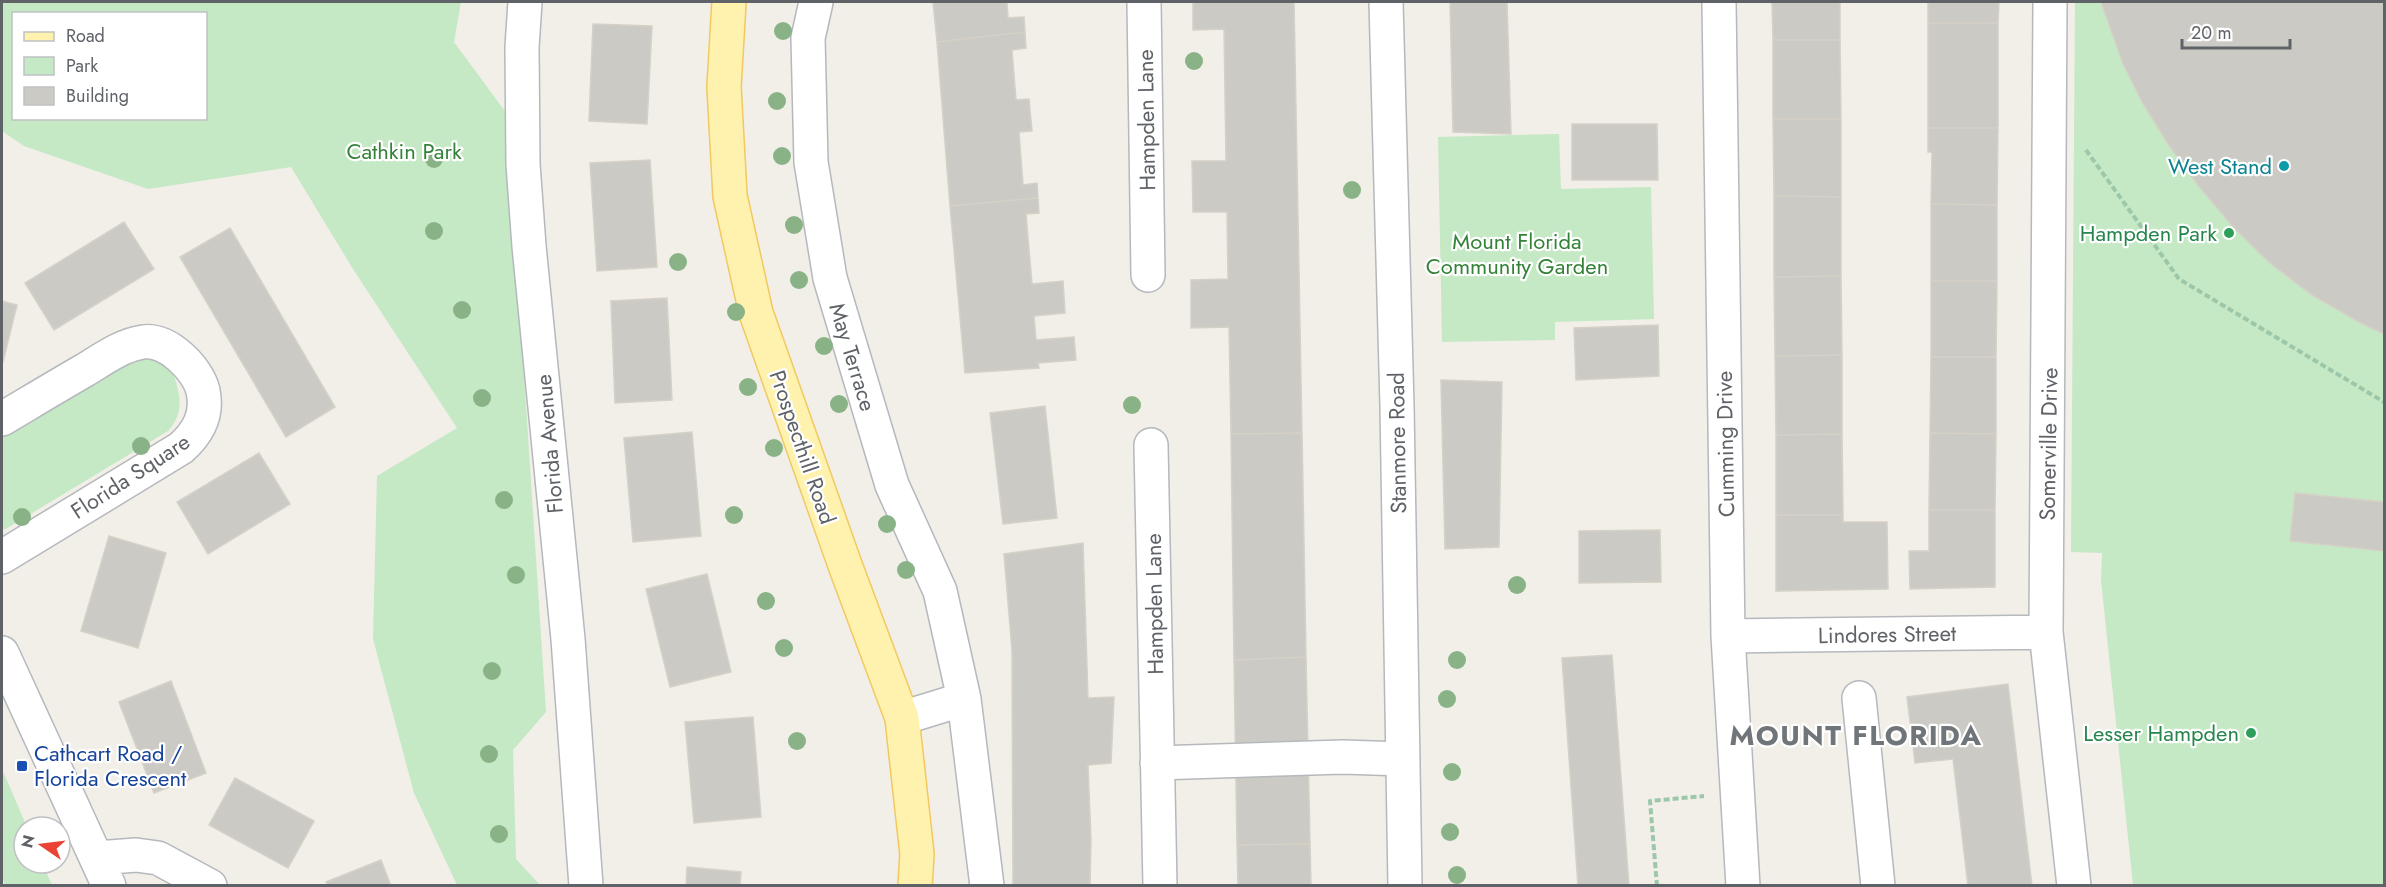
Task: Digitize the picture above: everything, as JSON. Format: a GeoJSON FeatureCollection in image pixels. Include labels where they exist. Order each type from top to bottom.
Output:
{"type":"FeatureCollection","features":[{"type":"Feature","properties":{"kind":"main road","name":"Prospecthill Road"},"geometry":{"type":"LineString","coordinates":[[729,2],[723,87],[730,196],[756,313],[844,565],[902,718],[917,854],[915,885]]}},
{"type":"Feature","properties":{"kind":"street","name":"Florida Avenue"},"geometry":{"type":"LineString","coordinates":[[525,2],[522,47],[524,176],[568,639],[586,885]]}},
{"type":"Feature","properties":{"kind":"street","name":"May Terrace"},"geometry":{"type":"LineString","coordinates":[[816,2],[808,38],[811,162],[830,278],[892,485],[940,591],[964,699],[987,885]]}},
{"type":"Feature","properties":{"kind":"street","name":"Hampden Lane"},"geometry":{"type":"LineString","coordinates":[[1144,2],[1148,275]]}},
{"type":"Feature","properties":{"kind":"street","name":"Stanmore Road"},"geometry":{"type":"LineString","coordinates":[[1386,2],[1397,418],[1405,885]]}},
{"type":"Feature","properties":{"kind":"street","name":"Cumming Drive"},"geometry":{"type":"LineString","coordinates":[[1719,2],[1728,636],[1743,885]]}},
{"type":"Feature","properties":{"kind":"street","name":"Somerville Drive"},"geometry":{"type":"LineString","coordinates":[[2050,2],[2046,632],[2074,885]]}},
{"type":"Feature","properties":{"kind":"street","name":"Florida Square"},"geometry":{"type":"LineString","coordinates":[[2,419],[122,348],[146,341],[160,345],[179,356],[191,367],[201,381],[204,398],[201,424],[193,437],[181,447],[2,557]]}},
{"type":"Feature","properties":{"kind":"street","name":"Hampden Lane"},"geometry":{"type":"LineString","coordinates":[[1151,445],[1160,885]]}},
{"type":"Feature","properties":{"kind":"street","name":"Lindores Street"},"geometry":{"type":"LineString","coordinates":[[1728,636],[2046,632]]}},
{"type":"Feature","properties":{"kind":"street"},"geometry":{"type":"LineString","coordinates":[[2,653],[103,872],[136,855],[158,858],[210,885]]}},
{"type":"Feature","properties":{"kind":"street"},"geometry":{"type":"LineString","coordinates":[[1859,698],[1878,885]]}},
{"type":"Feature","properties":{"kind":"street"},"geometry":{"type":"LineString","coordinates":[[902,718],[964,699]]}},
{"type":"Feature","properties":{"kind":"street"},"geometry":{"type":"LineString","coordinates":[[1158,763],[1343,757],[1403,759]]}},
{"type":"Feature","properties":{"kind":"path"},"geometry":{"type":"LineString","coordinates":[[2085,149],[2179,279],[2385,402]]}},
{"type":"Feature","properties":{"kind":"path"},"geometry":{"type":"LineString","coordinates":[[1657,885],[1650,801],[1701,796]]}},
{"type":"Feature","properties":{"kind":"green space","name":"Cathkin Park"},"geometry":{"type":"Polygon","coordinates":[[[2,2],[461,2],[454,42],[507,114],[546,712],[513,750],[516,859],[540,885],[457,885],[414,793],[373,639],[377,476],[457,428],[353,269],[291,167],[148,189],[24,146],[2,131],[2,2]]]}},
{"type":"Feature","properties":{"kind":"green space"},"geometry":{"type":"Polygon","coordinates":[[[2075,2],[2384,2],[2384,885],[2133,885],[2101,580],[2102,553],[2071,552],[2075,2]]]}},
{"type":"Feature","properties":{"kind":"green space","name":"Mount Florida Community Garden"},"geometry":{"type":"Polygon","coordinates":[[[1559,134],[1561,189],[1651,187],[1654,319],[1555,322],[1555,340],[1442,342],[1438,137],[1559,134]]]}},
{"type":"Feature","properties":{"kind":"green space"},"geometry":{"type":"Polygon","coordinates":[[[124,357],[152,359],[173,371],[180,402],[174,424],[168,431],[4,530],[2,526],[2,427],[124,357]]]}},
{"type":"Feature","properties":{"kind":"green space"},"geometry":{"type":"Polygon","coordinates":[[[2,769],[22,815],[12,815],[12,875],[47,875],[52,885],[5,885],[2,878],[2,769]]]}},
{"type":"Feature","properties":{"kind":"building"},"geometry":{"type":"Polygon","coordinates":[[[933,2],[1007,2],[1008,18],[1024,17],[1025,32],[937,42],[933,2]]]}},
{"type":"Feature","properties":{"kind":"building"},"geometry":{"type":"Polygon","coordinates":[[[1193,2],[1294,2],[1302,433],[1231,434],[1229,327],[1191,328],[1191,280],[1228,279],[1227,212],[1193,212],[1192,161],[1226,161],[1224,29],[1193,30],[1193,2]]]}},
{"type":"Feature","properties":{"kind":"building"},"geometry":{"type":"Polygon","coordinates":[[[1450,2],[1507,2],[1511,134],[1453,132],[1450,2]]]}},
{"type":"Feature","properties":{"kind":"building"},"geometry":{"type":"Polygon","coordinates":[[[1772,2],[1840,2],[1840,40],[1773,40],[1772,2]]]}},
{"type":"Feature","properties":{"kind":"building"},"geometry":{"type":"Polygon","coordinates":[[[1928,2],[1999,2],[1998,23],[1928,23],[1928,2]]]}},
{"type":"Feature","properties":{"kind":"building","name":"West Stand"},"geometry":{"type":"Polygon","coordinates":[[[2101,2],[2384,2],[2384,334],[2312,295],[2270,263],[2235,229],[2200,188],[2168,144],[2142,102],[2123,64],[2101,2]]]}},
{"type":"Feature","properties":{"kind":"building"},"geometry":{"type":"Polygon","coordinates":[[[1928,23],[1998,23],[1998,128],[1928,128],[1928,23]]]}},
{"type":"Feature","properties":{"kind":"building"},"geometry":{"type":"Polygon","coordinates":[[[593,24],[652,26],[647,124],[589,121],[593,24]]]}},
{"type":"Feature","properties":{"kind":"building"},"geometry":{"type":"Polygon","coordinates":[[[1025,32],[1026,48],[1012,50],[1016,100],[1029,99],[1032,131],[1019,132],[1023,185],[1037,183],[1038,198],[950,206],[937,42],[1025,32]]]}},
{"type":"Feature","properties":{"kind":"building"},"geometry":{"type":"Polygon","coordinates":[[[1773,40],[1840,40],[1841,119],[1773,119],[1773,40]]]}},
{"type":"Feature","properties":{"kind":"building"},"geometry":{"type":"Polygon","coordinates":[[[1773,119],[1841,119],[1841,197],[1774,196],[1773,119]]]}},
{"type":"Feature","properties":{"kind":"building"},"geometry":{"type":"Polygon","coordinates":[[[1572,124],[1657,124],[1658,180],[1572,180],[1572,124]]]}},
{"type":"Feature","properties":{"kind":"building"},"geometry":{"type":"Polygon","coordinates":[[[1928,128],[1998,128],[1997,205],[1931,204],[1932,152],[1928,152],[1928,128]]]}},
{"type":"Feature","properties":{"kind":"building"},"geometry":{"type":"Polygon","coordinates":[[[650,160],[657,267],[597,271],[590,163],[650,160]]]}},
{"type":"Feature","properties":{"kind":"building"},"geometry":{"type":"Polygon","coordinates":[[[1774,196],[1841,197],[1841,276],[1774,277],[1774,196]]]}},
{"type":"Feature","properties":{"kind":"building"},"geometry":{"type":"Polygon","coordinates":[[[1038,198],[1039,213],[1026,214],[1032,284],[1063,281],[1065,313],[1034,316],[1036,340],[1074,337],[1076,360],[1038,363],[1039,368],[965,373],[950,206],[1038,198]]]}},
{"type":"Feature","properties":{"kind":"building"},"geometry":{"type":"Polygon","coordinates":[[[1931,204],[1997,205],[1997,281],[1931,281],[1931,204]]]}},
{"type":"Feature","properties":{"kind":"building"},"geometry":{"type":"Polygon","coordinates":[[[124,222],[154,269],[54,330],[25,283],[124,222]]]}},
{"type":"Feature","properties":{"kind":"building"},"geometry":{"type":"Polygon","coordinates":[[[230,228],[335,407],[286,437],[180,257],[230,228]]]}},
{"type":"Feature","properties":{"kind":"building"},"geometry":{"type":"Polygon","coordinates":[[[1841,276],[1842,355],[1775,356],[1774,277],[1841,276]]]}},
{"type":"Feature","properties":{"kind":"building"},"geometry":{"type":"Polygon","coordinates":[[[1931,281],[1997,281],[1996,357],[1931,357],[1931,281]]]}},
{"type":"Feature","properties":{"kind":"building"},"geometry":{"type":"Polygon","coordinates":[[[667,298],[672,400],[615,403],[611,301],[667,298]]]}},
{"type":"Feature","properties":{"kind":"building"},"geometry":{"type":"Polygon","coordinates":[[[2,301],[17,305],[3,362],[2,362],[2,301]]]}},
{"type":"Feature","properties":{"kind":"building"},"geometry":{"type":"Polygon","coordinates":[[[1658,325],[1659,376],[1576,380],[1574,328],[1658,325]]]}},
{"type":"Feature","properties":{"kind":"building"},"geometry":{"type":"Polygon","coordinates":[[[1842,355],[1842,434],[1776,435],[1775,356],[1842,355]]]}},
{"type":"Feature","properties":{"kind":"building"},"geometry":{"type":"Polygon","coordinates":[[[1931,357],[1996,357],[1996,434],[1930,433],[1931,357]]]}},
{"type":"Feature","properties":{"kind":"building"},"geometry":{"type":"Polygon","coordinates":[[[1441,380],[1502,382],[1499,547],[1445,549],[1441,380]]]}},
{"type":"Feature","properties":{"kind":"building"},"geometry":{"type":"Polygon","coordinates":[[[1045,406],[1057,518],[1003,524],[990,413],[1045,406]]]}},
{"type":"Feature","properties":{"kind":"building"},"geometry":{"type":"Polygon","coordinates":[[[692,432],[701,536],[633,542],[624,438],[692,432]]]}},
{"type":"Feature","properties":{"kind":"building"},"geometry":{"type":"Polygon","coordinates":[[[1302,433],[1306,657],[1234,660],[1231,434],[1302,433]]]}},
{"type":"Feature","properties":{"kind":"building"},"geometry":{"type":"Polygon","coordinates":[[[1930,433],[1996,434],[1995,510],[1929,510],[1930,433]]]}},
{"type":"Feature","properties":{"kind":"building"},"geometry":{"type":"Polygon","coordinates":[[[1842,434],[1843,515],[1776,515],[1776,435],[1842,434]]]}},
{"type":"Feature","properties":{"kind":"building"},"geometry":{"type":"Polygon","coordinates":[[[259,453],[290,504],[208,554],[177,502],[259,453]]]}},
{"type":"Feature","properties":{"kind":"building"},"geometry":{"type":"Polygon","coordinates":[[[2295,493],[2384,502],[2384,551],[2290,541],[2295,493]]]}},
{"type":"Feature","properties":{"kind":"building"},"geometry":{"type":"Polygon","coordinates":[[[1929,510],[1995,510],[1995,587],[1910,589],[1909,551],[1929,551],[1929,510]]]}},
{"type":"Feature","properties":{"kind":"building"},"geometry":{"type":"Polygon","coordinates":[[[1776,515],[1843,515],[1843,522],[1887,522],[1888,589],[1776,591],[1776,515]]]}},
{"type":"Feature","properties":{"kind":"building"},"geometry":{"type":"Polygon","coordinates":[[[1660,530],[1661,582],[1579,583],[1579,531],[1660,530]]]}},
{"type":"Feature","properties":{"kind":"building"},"geometry":{"type":"Polygon","coordinates":[[[109,536],[166,553],[138,648],[81,631],[109,536]]]}},
{"type":"Feature","properties":{"kind":"building"},"geometry":{"type":"Polygon","coordinates":[[[1083,543],[1088,698],[1114,697],[1111,763],[1088,765],[1090,886],[1013,886],[1012,651],[1004,554],[1083,543]]]}},
{"type":"Feature","properties":{"kind":"building"},"geometry":{"type":"Polygon","coordinates":[[[707,574],[731,672],[670,687],[646,589],[707,574]]]}},
{"type":"Feature","properties":{"kind":"building"},"geometry":{"type":"Polygon","coordinates":[[[1612,655],[1629,886],[1578,886],[1562,658],[1612,655]]]}},
{"type":"Feature","properties":{"kind":"building"},"geometry":{"type":"Polygon","coordinates":[[[1306,657],[1310,844],[1237,845],[1234,660],[1306,657]]]}},
{"type":"Feature","properties":{"kind":"building"},"geometry":{"type":"Polygon","coordinates":[[[171,681],[206,773],[154,793],[119,702],[171,681]]]}},
{"type":"Feature","properties":{"kind":"building"},"geometry":{"type":"Polygon","coordinates":[[[2008,684],[2032,886],[1968,886],[1953,759],[1915,763],[1907,697],[2008,684]]]}},
{"type":"Feature","properties":{"kind":"building"},"geometry":{"type":"Polygon","coordinates":[[[753,717],[761,817],[694,823],[685,722],[753,717]]]}},
{"type":"Feature","properties":{"kind":"building"},"geometry":{"type":"Polygon","coordinates":[[[235,778],[314,821],[288,868],[209,825],[235,778]]]}},
{"type":"Feature","properties":{"kind":"building"},"geometry":{"type":"Polygon","coordinates":[[[1310,844],[1311,886],[1238,886],[1237,845],[1310,844]]]}},
{"type":"Feature","properties":{"kind":"building"},"geometry":{"type":"Polygon","coordinates":[[[381,860],[391,886],[328,886],[326,882],[381,860]]]}},
{"type":"Feature","properties":{"kind":"building"},"geometry":{"type":"Polygon","coordinates":[[[687,867],[741,872],[740,886],[686,886],[687,867]]]}},
{"type":"Feature","properties":{"kind":"place","name":"West Stand"},"geometry":{"type":"Point","coordinates":[2284,166]}},
{"type":"Feature","properties":{"kind":"place","name":"Hampden Park"},"geometry":{"type":"Point","coordinates":[2229,233]}},
{"type":"Feature","properties":{"kind":"place","name":"Lesser Hampden"},"geometry":{"type":"Point","coordinates":[2251,733]}},
{"type":"Feature","properties":{"kind":"place","name":"Cathcart Road / Florida Crescent"},"geometry":{"type":"Point","coordinates":[22,766]}},
{"type":"Feature","properties":{"kind":"district","name":"MOUNT FLORIDA"},"geometry":{"type":"Point","coordinates":[1856,735]}}]}
